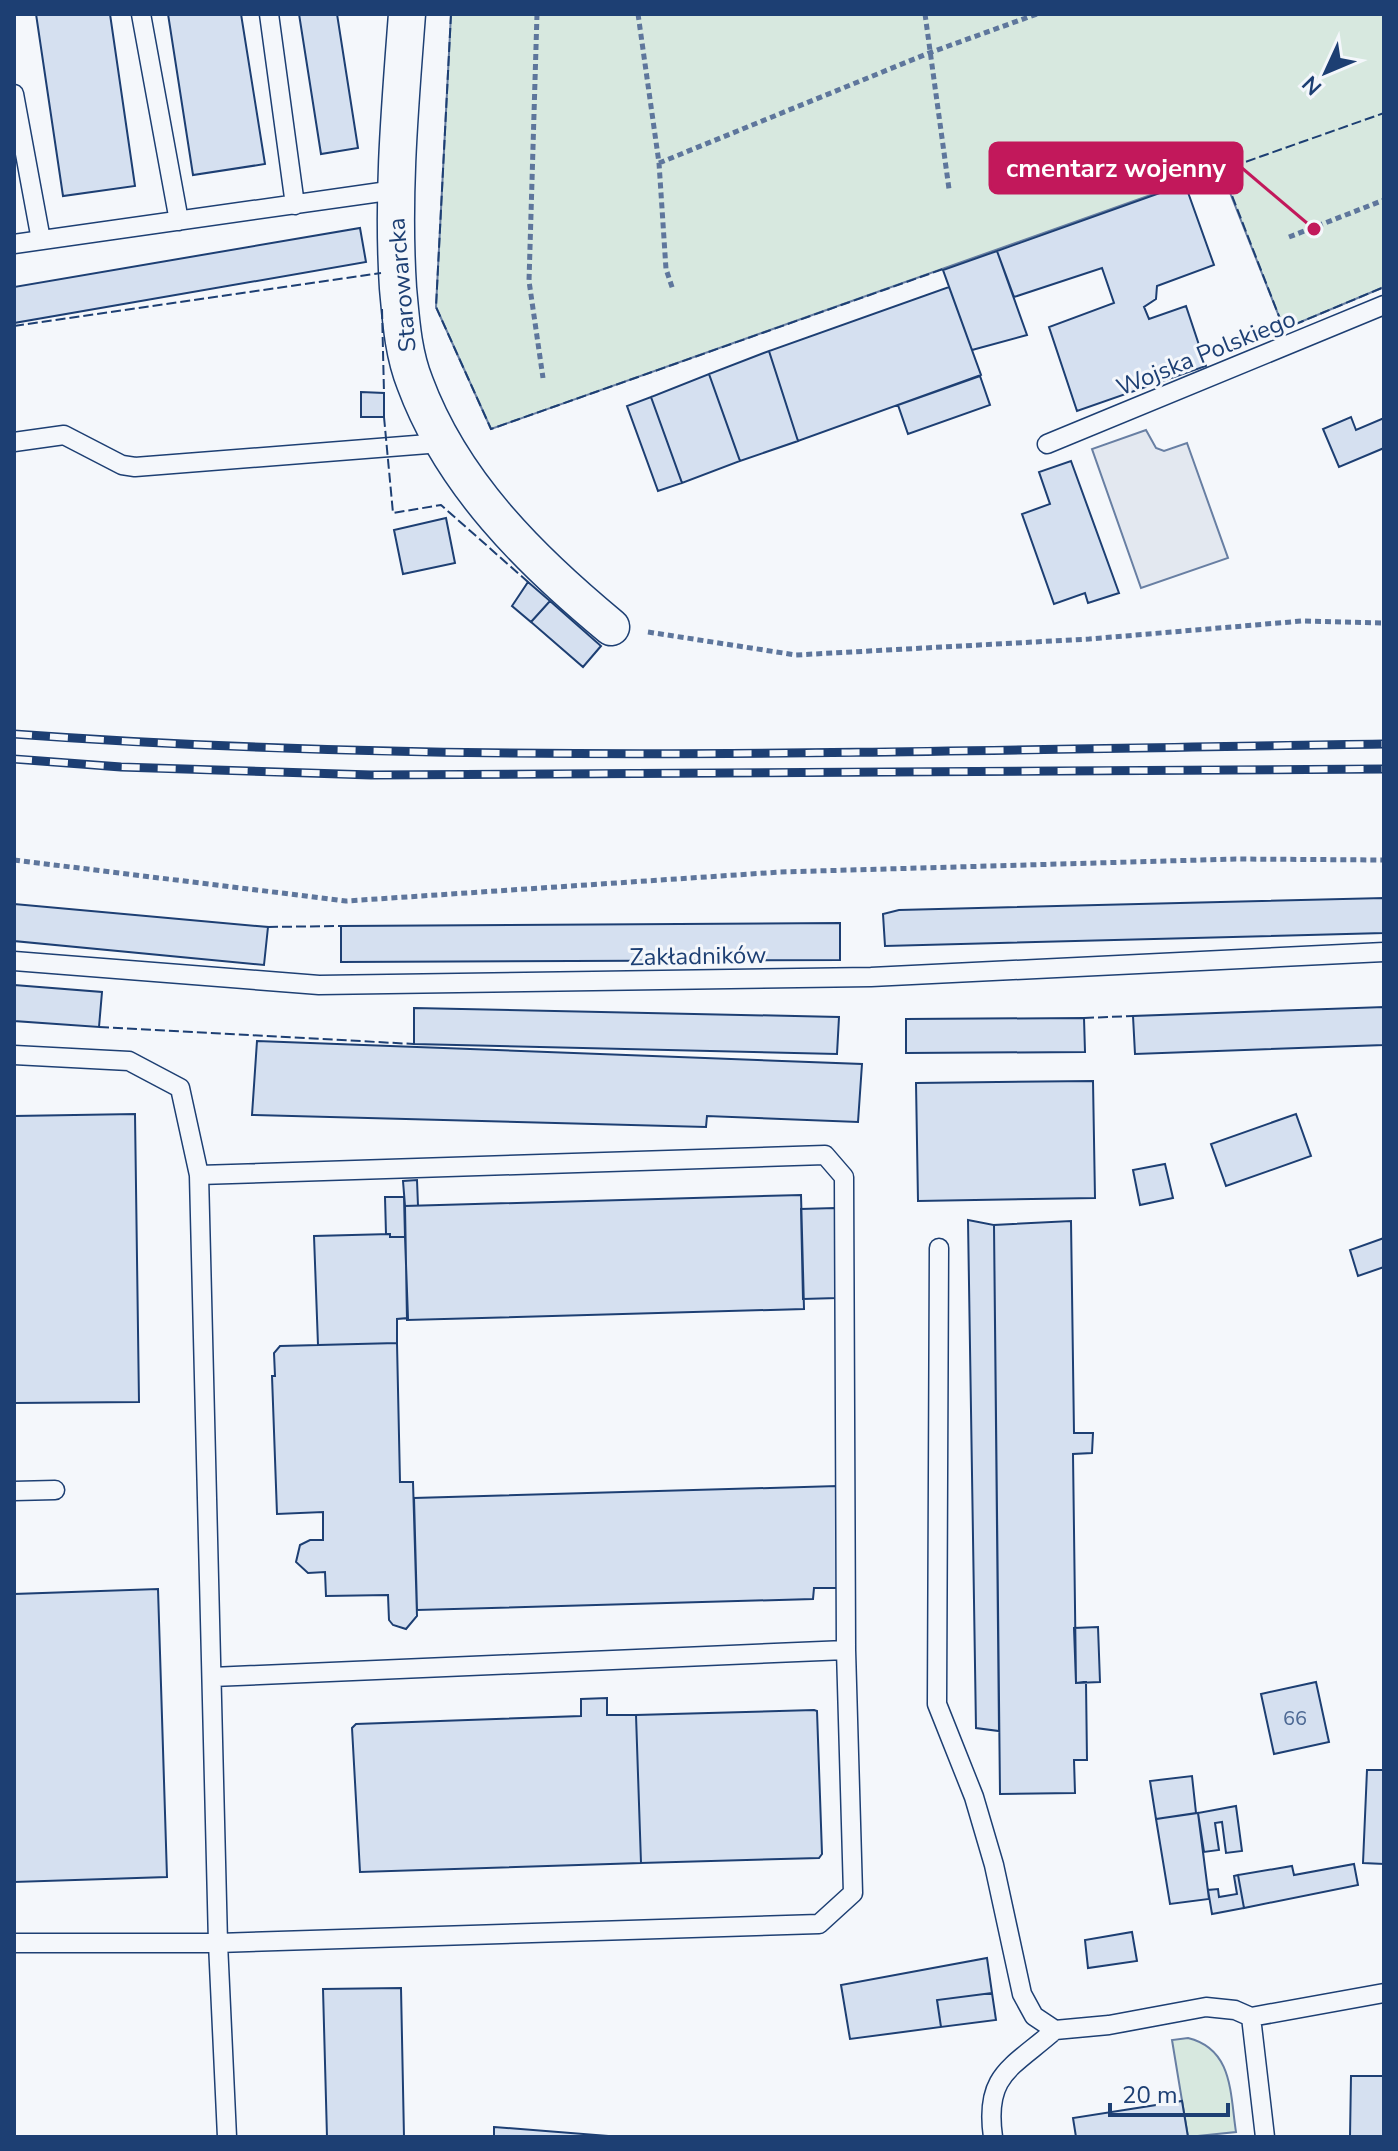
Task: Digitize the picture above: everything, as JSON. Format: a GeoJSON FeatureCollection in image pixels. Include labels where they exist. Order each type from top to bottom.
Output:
{"type":"FeatureCollection","features":[{"type":"Feature","properties":{"kind":"street","name":"Starowarcka"},"geometry":{"type":"LineString","coordinates":[[407,14],[395,190],[401,329],[414,382],[441,443],[466,481],[564,588],[611,627]]}},
{"type":"Feature","properties":{"kind":"lane"},"geometry":{"type":"LineString","coordinates":[[141,14],[179,221]]}},
{"type":"Feature","properties":{"kind":"lane"},"geometry":{"type":"LineString","coordinates":[[269,14],[295,205]]}},
{"type":"Feature","properties":{"kind":"lane"},"geometry":{"type":"LineString","coordinates":[[14,94],[41,240]]}},
{"type":"Feature","properties":{"kind":"lane"},"geometry":{"type":"LineString","coordinates":[[14,244],[395,190]]}},
{"type":"Feature","properties":{"kind":"lane","name":"Wojska Polskiego"},"geometry":{"type":"LineString","coordinates":[[1047,444],[1384,305]]}},
{"type":"Feature","properties":{"kind":"lane"},"geometry":{"type":"LineString","coordinates":[[14,442],[64,435],[128,467],[441,443]]}},
{"type":"Feature","properties":{"kind":"lane","name":"Zakładników"},"geometry":{"type":"LineString","coordinates":[[14,961],[319,985],[871,977],[1384,952]]}},
{"type":"Feature","properties":{"kind":"lane"},"geometry":{"type":"LineString","coordinates":[[14,1055],[129,1061],[180,1088],[199,1175],[218,1943],[227,2137]]}},
{"type":"Feature","properties":{"kind":"lane"},"geometry":{"type":"LineString","coordinates":[[14,1943],[218,1943],[819,1924],[853,1893],[846,1650],[844,1177],[825,1155],[199,1175]]}},
{"type":"Feature","properties":{"kind":"lane"},"geometry":{"type":"LineString","coordinates":[[939,1248],[937,1704],[974,1797],[994,1865],[1022,1994],[1034,2016],[1055,2030]]}},
{"type":"Feature","properties":{"kind":"lane"},"geometry":{"type":"LineString","coordinates":[[14,1491],[55,1490]]}},
{"type":"Feature","properties":{"kind":"lane"},"geometry":{"type":"LineString","coordinates":[[212,1677],[846,1650]]}},
{"type":"Feature","properties":{"kind":"lane"},"geometry":{"type":"LineString","coordinates":[[993,2137],[991,2093],[1002,2076],[1055,2030],[1109,2025],[1206,2007],[1235,2010],[1251,2017],[1384,1993]]}},
{"type":"Feature","properties":{"kind":"lane"},"geometry":{"type":"LineString","coordinates":[[1251,2017],[1265,2137]]}},
{"type":"Feature","properties":{"kind":"path"},"geometry":{"type":"LineString","coordinates":[[537,14],[529,281],[543,378]]}},
{"type":"Feature","properties":{"kind":"path"},"geometry":{"type":"LineString","coordinates":[[638,14],[659,163],[665,254],[673,290]]}},
{"type":"Feature","properties":{"kind":"path"},"geometry":{"type":"LineString","coordinates":[[925,14],[949,189]]}},
{"type":"Feature","properties":{"kind":"path"},"geometry":{"type":"LineString","coordinates":[[659,163],[929,53],[1037,14]]}},
{"type":"Feature","properties":{"kind":"path"},"geometry":{"type":"LineString","coordinates":[[1289,237],[1384,200]]}},
{"type":"Feature","properties":{"kind":"path"},"geometry":{"type":"LineString","coordinates":[[611,627],[796,655],[1089,639],[1302,621],[1384,623]]}},
{"type":"Feature","properties":{"kind":"path"},"geometry":{"type":"LineString","coordinates":[[14,860],[346,901],[780,872],[1236,859],[1384,860]]}},
{"type":"Feature","properties":{"kind":"shaded area"},"geometry":{"type":"Polygon","coordinates":[[[451,14],[1384,14],[1384,287],[1284,329],[1221,170],[491,429],[436,307],[451,14]]]}},
{"type":"Feature","properties":{"kind":"shaded area"},"geometry":{"type":"Polygon","coordinates":[[[1146,430],[1156,448],[1164,451],[1187,443],[1228,558],[1141,588],[1092,449],[1146,430]]]}},
{"type":"Feature","properties":{"kind":"shaded area"},"geometry":{"type":"Polygon","coordinates":[[[1188,2038],[1214,2052],[1221,2062],[1230,2088],[1236,2132],[1188,2137],[1172,2040],[1188,2038]]]}},
{"type":"Feature","properties":{"kind":"building"},"geometry":{"type":"Polygon","coordinates":[[[36,14],[110,14],[135,186],[63,196],[36,14]]]}},
{"type":"Feature","properties":{"kind":"building"},"geometry":{"type":"Polygon","coordinates":[[[168,14],[241,14],[265,164],[193,175],[168,14]]]}},
{"type":"Feature","properties":{"kind":"building"},"geometry":{"type":"Polygon","coordinates":[[[299,14],[337,14],[358,148],[321,154],[299,14]]]}},
{"type":"Feature","properties":{"kind":"building"},"geometry":{"type":"Polygon","coordinates":[[[1185,184],[1214,265],[1157,286],[1156,299],[1144,307],[1149,319],[1186,306],[1206,366],[1077,411],[1049,327],[1114,303],[1102,268],[1014,297],[997,251],[1185,184]]]}},
{"type":"Feature","properties":{"kind":"building"},"geometry":{"type":"Polygon","coordinates":[[[360,228],[366,262],[14,323],[14,287],[360,228]]]}},
{"type":"Feature","properties":{"kind":"building"},"geometry":{"type":"Polygon","coordinates":[[[997,251],[1027,335],[972,350],[943,270],[997,251]]]}},
{"type":"Feature","properties":{"kind":"building"},"geometry":{"type":"Polygon","coordinates":[[[949,287],[981,375],[798,441],[769,351],[949,287]]]}},
{"type":"Feature","properties":{"kind":"building"},"geometry":{"type":"Polygon","coordinates":[[[769,351],[798,441],[740,461],[709,374],[769,351]]]}},
{"type":"Feature","properties":{"kind":"building"},"geometry":{"type":"Polygon","coordinates":[[[709,374],[740,461],[682,483],[651,397],[709,374]]]}},
{"type":"Feature","properties":{"kind":"building"},"geometry":{"type":"Polygon","coordinates":[[[980,376],[990,405],[908,434],[898,405],[980,376]]]}},
{"type":"Feature","properties":{"kind":"building"},"geometry":{"type":"Polygon","coordinates":[[[361,392],[384,393],[384,417],[361,417],[361,392]]]}},
{"type":"Feature","properties":{"kind":"building"},"geometry":{"type":"Polygon","coordinates":[[[651,397],[682,483],[658,491],[627,406],[651,397]]]}},
{"type":"Feature","properties":{"kind":"building"},"geometry":{"type":"Polygon","coordinates":[[[1351,417],[1356,430],[1384,418],[1384,448],[1339,467],[1323,429],[1351,417]]]}},
{"type":"Feature","properties":{"kind":"building"},"geometry":{"type":"Polygon","coordinates":[[[1071,461],[1119,593],[1088,603],[1085,593],[1054,604],[1022,514],[1050,504],[1039,472],[1071,461]]]}},
{"type":"Feature","properties":{"kind":"building"},"geometry":{"type":"Polygon","coordinates":[[[446,518],[455,563],[403,574],[394,530],[446,518]]]}},
{"type":"Feature","properties":{"kind":"building"},"geometry":{"type":"Polygon","coordinates":[[[528,582],[550,601],[531,622],[512,606],[528,582]]]}},
{"type":"Feature","properties":{"kind":"building"},"geometry":{"type":"Polygon","coordinates":[[[550,601],[601,646],[583,667],[531,622],[550,601]]]}},
{"type":"Feature","properties":{"kind":"building"},"geometry":{"type":"Polygon","coordinates":[[[1384,898],[1384,933],[885,946],[883,914],[899,910],[1384,898]]]}},
{"type":"Feature","properties":{"kind":"building"},"geometry":{"type":"Polygon","coordinates":[[[14,904],[268,927],[264,965],[14,941],[14,904]]]}},
{"type":"Feature","properties":{"kind":"building"},"geometry":{"type":"Polygon","coordinates":[[[840,923],[840,960],[341,962],[341,926],[840,923]]]}},
{"type":"Feature","properties":{"kind":"building"},"geometry":{"type":"Polygon","coordinates":[[[14,985],[102,992],[99,1027],[14,1021],[14,985]]]}},
{"type":"Feature","properties":{"kind":"building"},"geometry":{"type":"Polygon","coordinates":[[[1384,1007],[1384,1045],[1135,1054],[1133,1016],[1384,1007]]]}},
{"type":"Feature","properties":{"kind":"building"},"geometry":{"type":"Polygon","coordinates":[[[414,1008],[839,1017],[837,1054],[414,1044],[414,1008]]]}},
{"type":"Feature","properties":{"kind":"building"},"geometry":{"type":"Polygon","coordinates":[[[1084,1018],[1085,1052],[906,1053],[906,1019],[1084,1018]]]}},
{"type":"Feature","properties":{"kind":"building"},"geometry":{"type":"Polygon","coordinates":[[[257,1041],[862,1064],[858,1122],[707,1116],[706,1127],[252,1115],[257,1041]]]}},
{"type":"Feature","properties":{"kind":"building"},"geometry":{"type":"Polygon","coordinates":[[[1093,1081],[1095,1198],[918,1201],[916,1083],[1093,1081]]]}},
{"type":"Feature","properties":{"kind":"building"},"geometry":{"type":"Polygon","coordinates":[[[135,1114],[139,1402],[14,1403],[14,1116],[135,1114]]]}},
{"type":"Feature","properties":{"kind":"building"},"geometry":{"type":"Polygon","coordinates":[[[1296,1114],[1311,1156],[1226,1186],[1211,1144],[1296,1114]]]}},
{"type":"Feature","properties":{"kind":"building"},"geometry":{"type":"Polygon","coordinates":[[[1165,1164],[1173,1198],[1140,1205],[1133,1170],[1165,1164]]]}},
{"type":"Feature","properties":{"kind":"building"},"geometry":{"type":"Polygon","coordinates":[[[417,1180],[418,1206],[405,1206],[403,1181],[417,1180]]]}},
{"type":"Feature","properties":{"kind":"building"},"geometry":{"type":"Polygon","coordinates":[[[801,1195],[804,1309],[407,1320],[405,1206],[801,1195]]]}},
{"type":"Feature","properties":{"kind":"building"},"geometry":{"type":"Polygon","coordinates":[[[385,1197],[404,1197],[405,1237],[386,1234],[385,1197]]]}},
{"type":"Feature","properties":{"kind":"building"},"geometry":{"type":"Polygon","coordinates":[[[835,1208],[837,1298],[803,1299],[801,1209],[835,1208]]]}},
{"type":"Feature","properties":{"kind":"building"},"geometry":{"type":"Polygon","coordinates":[[[968,1220],[994,1225],[999,1731],[976,1728],[968,1220]]]}},
{"type":"Feature","properties":{"kind":"building"},"geometry":{"type":"Polygon","coordinates":[[[1071,1221],[1074,1433],[1093,1433],[1092,1453],[1073,1454],[1076,1683],[1086,1682],[1087,1760],[1074,1760],[1075,1793],[1000,1794],[994,1225],[1071,1221]]]}},
{"type":"Feature","properties":{"kind":"building"},"geometry":{"type":"Polygon","coordinates":[[[390,1234],[390,1237],[405,1237],[408,1318],[397,1319],[397,1343],[318,1345],[314,1236],[390,1234]]]}},
{"type":"Feature","properties":{"kind":"building"},"geometry":{"type":"Polygon","coordinates":[[[1384,1238],[1384,1267],[1358,1276],[1350,1250],[1384,1238]]]}},
{"type":"Feature","properties":{"kind":"building"},"geometry":{"type":"Polygon","coordinates":[[[397,1343],[400,1482],[413,1482],[417,1616],[406,1629],[393,1625],[389,1620],[388,1595],[326,1596],[325,1572],[308,1573],[296,1562],[300,1545],[310,1540],[323,1540],[323,1512],[277,1514],[272,1376],[275,1376],[274,1353],[280,1346],[397,1343]]]}},
{"type":"Feature","properties":{"kind":"building"},"geometry":{"type":"Polygon","coordinates":[[[837,1486],[840,1588],[814,1588],[813,1599],[417,1610],[414,1498],[837,1486]]]}},
{"type":"Feature","properties":{"kind":"building"},"geometry":{"type":"Polygon","coordinates":[[[158,1589],[167,1877],[14,1882],[14,1594],[158,1589]]]}},
{"type":"Feature","properties":{"kind":"building"},"geometry":{"type":"Polygon","coordinates":[[[1098,1627],[1100,1682],[1076,1683],[1074,1628],[1098,1627]]]}},
{"type":"Feature","properties":{"kind":"building"},"geometry":{"type":"Polygon","coordinates":[[[1316,1682],[1329,1742],[1274,1754],[1261,1694],[1316,1682]]]}},
{"type":"Feature","properties":{"kind":"building"},"geometry":{"type":"Polygon","coordinates":[[[607,1698],[607,1715],[636,1715],[641,1863],[360,1872],[352,1728],[356,1724],[581,1716],[581,1699],[607,1698]]]}},
{"type":"Feature","properties":{"kind":"building"},"geometry":{"type":"Polygon","coordinates":[[[817,1711],[822,1854],[819,1858],[641,1863],[636,1715],[817,1711]]]}},
{"type":"Feature","properties":{"kind":"building"},"geometry":{"type":"Polygon","coordinates":[[[1367,1770],[1384,1770],[1384,1864],[1363,1863],[1367,1770]]]}},
{"type":"Feature","properties":{"kind":"building"},"geometry":{"type":"Polygon","coordinates":[[[1192,1776],[1196,1813],[1156,1819],[1150,1781],[1192,1776]]]}},
{"type":"Feature","properties":{"kind":"building"},"geometry":{"type":"Polygon","coordinates":[[[1236,1806],[1242,1851],[1226,1853],[1222,1822],[1215,1823],[1219,1850],[1204,1852],[1198,1813],[1236,1806]]]}},
{"type":"Feature","properties":{"kind":"building"},"geometry":{"type":"Polygon","coordinates":[[[1198,1813],[1209,1899],[1170,1904],[1156,1819],[1198,1813]]]}},
{"type":"Feature","properties":{"kind":"building"},"geometry":{"type":"Polygon","coordinates":[[[1354,1864],[1358,1885],[1244,1908],[1238,1875],[1292,1866],[1294,1875],[1354,1864]]]}},
{"type":"Feature","properties":{"kind":"building"},"geometry":{"type":"Polygon","coordinates":[[[1238,1875],[1244,1908],[1212,1914],[1208,1890],[1218,1889],[1219,1897],[1237,1894],[1234,1876],[1238,1875]]]}},
{"type":"Feature","properties":{"kind":"building"},"geometry":{"type":"Polygon","coordinates":[[[1132,1932],[1137,1961],[1088,1968],[1085,1940],[1132,1932]]]}},
{"type":"Feature","properties":{"kind":"building"},"geometry":{"type":"Polygon","coordinates":[[[987,1958],[992,1993],[937,2000],[941,2027],[850,2039],[841,1985],[987,1958]]]}},
{"type":"Feature","properties":{"kind":"building"},"geometry":{"type":"Polygon","coordinates":[[[401,1988],[404,2137],[327,2137],[323,1989],[401,1988]]]}},
{"type":"Feature","properties":{"kind":"building"},"geometry":{"type":"Polygon","coordinates":[[[992,1993],[996,2020],[941,2027],[937,2000],[992,1993]]]}},
{"type":"Feature","properties":{"kind":"building"},"geometry":{"type":"Polygon","coordinates":[[[1351,2076],[1384,2076],[1384,2137],[1350,2137],[1351,2076]]]}},
{"type":"Feature","properties":{"kind":"building"},"geometry":{"type":"Polygon","coordinates":[[[1182,2101],[1188,2137],[1076,2137],[1073,2118],[1182,2101]]]}},
{"type":"Feature","properties":{"kind":"building"},"geometry":{"type":"Polygon","coordinates":[[[494,2127],[621,2137],[494,2137],[494,2127]]]}},
{"type":"Feature","properties":{"kind":"railway"},"geometry":{"type":"LineString","coordinates":[[14,734],[185,744],[527,753],[699,754],[1384,744]]}},
{"type":"Feature","properties":{"kind":"railway"},"geometry":{"type":"LineString","coordinates":[[14,759],[121,767],[371,775],[1384,769]]}},
{"type":"Feature","properties":{"kind":"fence"},"geometry":{"type":"LineString","coordinates":[[451,14],[436,307],[491,429],[946,268]]}},
{"type":"Feature","properties":{"kind":"fence"},"geometry":{"type":"LineString","coordinates":[[1180,185],[1384,113]]}},
{"type":"Feature","properties":{"kind":"fence"},"geometry":{"type":"LineString","coordinates":[[1222,170],[1284,329],[1384,287]]}},
{"type":"Feature","properties":{"kind":"fence"},"geometry":{"type":"LineString","coordinates":[[14,326],[381,273]]}},
{"type":"Feature","properties":{"kind":"fence"},"geometry":{"type":"LineString","coordinates":[[382,309],[384,393]]}},
{"type":"Feature","properties":{"kind":"fence"},"geometry":{"type":"LineString","coordinates":[[384,417],[393,513],[441,505],[528,582]]}},
{"type":"Feature","properties":{"kind":"fence"},"geometry":{"type":"LineString","coordinates":[[268,927],[341,926]]}},
{"type":"Feature","properties":{"kind":"fence"},"geometry":{"type":"LineString","coordinates":[[1084,1018],[1133,1016]]}},
{"type":"Feature","properties":{"kind":"fence"},"geometry":{"type":"LineString","coordinates":[[99,1027],[414,1044]]}},
{"type":"Feature","properties":{"kind":"place","name":"cmentarz wojenny"},"geometry":{"type":"Point","coordinates":[1314,229]}}]}
